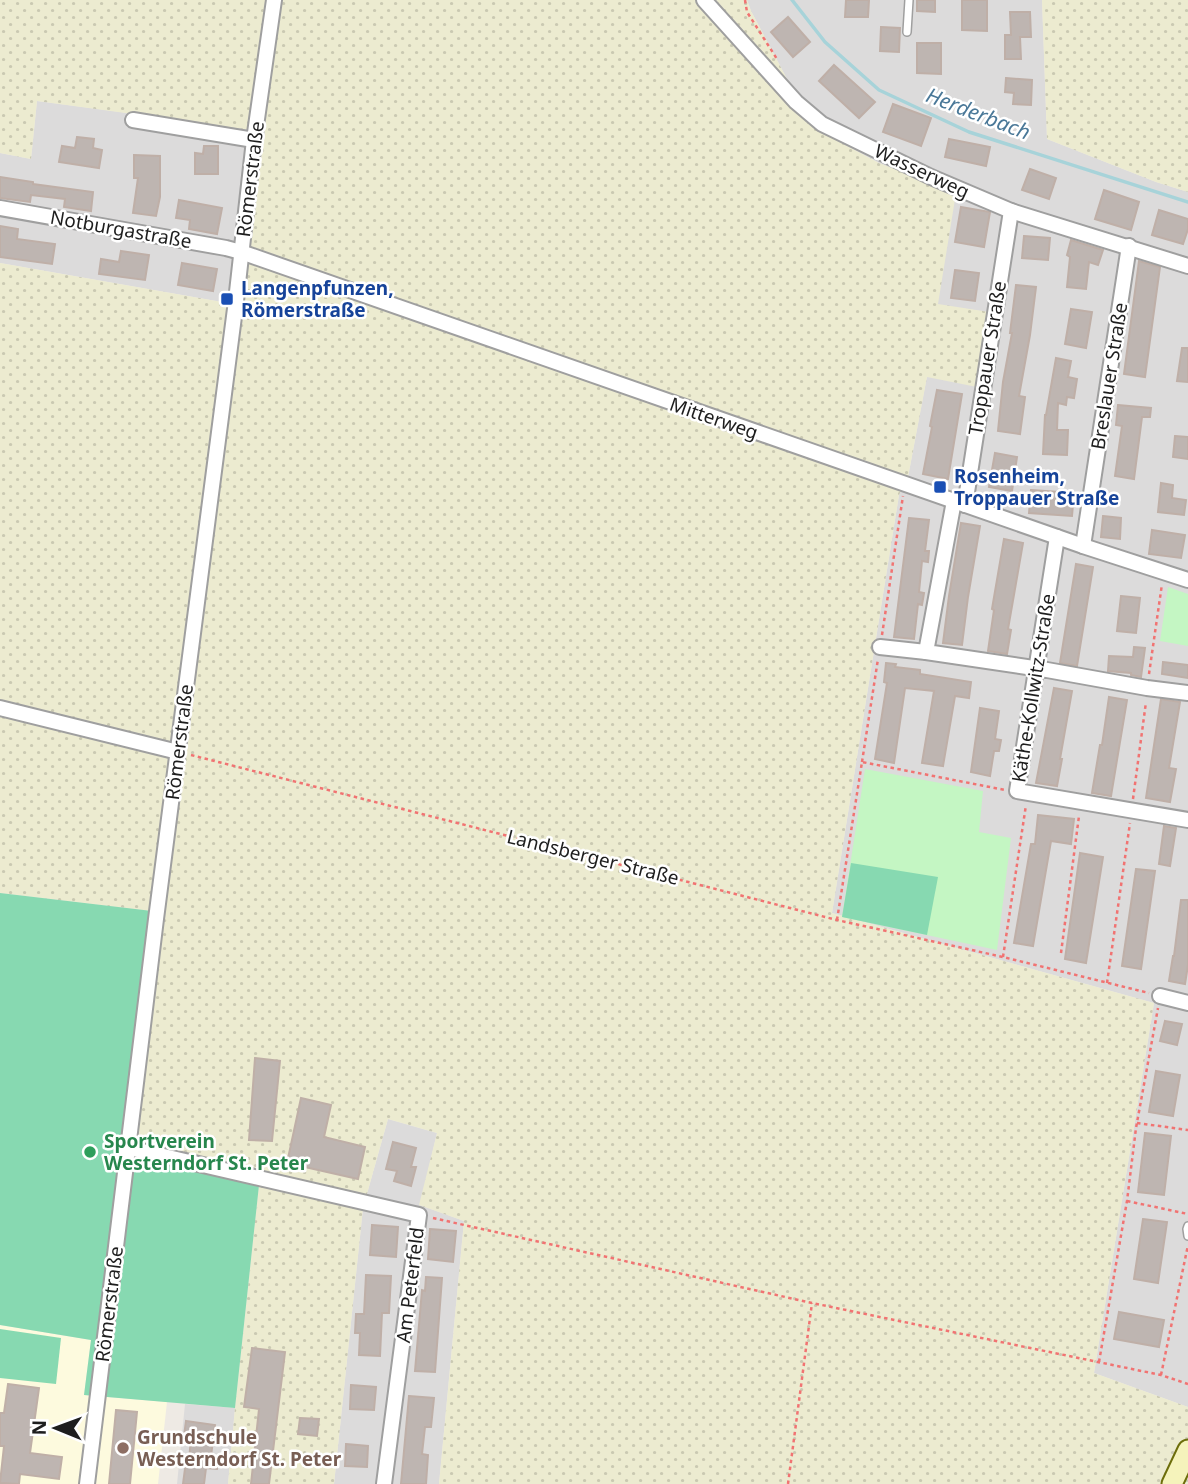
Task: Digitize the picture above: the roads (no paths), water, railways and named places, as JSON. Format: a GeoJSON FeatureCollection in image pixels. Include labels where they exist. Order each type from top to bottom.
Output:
{"type":"FeatureCollection","features":[{"type":"Feature","properties":{"kind":"street","name":"Römerstraße"},"geometry":{"type":"LineString","coordinates":[[87,1484],[177,752],[236,302],[254,140],[274,0]]}},
{"type":"Feature","properties":{"kind":"street","name":"Wasserweg"},"geometry":{"type":"LineString","coordinates":[[704,0],[796,102],[822,124],[931,177],[1010,211],[1188,266]]}},
{"type":"Feature","properties":{"kind":"street"},"geometry":{"type":"LineString","coordinates":[[133,120],[254,140]]}},
{"type":"Feature","properties":{"kind":"street","name":"Notburgastraße"},"geometry":{"type":"LineString","coordinates":[[0,208],[241,252]]}},
{"type":"Feature","properties":{"kind":"street","name":"Troppauer Straße"},"geometry":{"type":"LineString","coordinates":[[926,652],[960,503],[1010,211]]}},
{"type":"Feature","properties":{"kind":"street","name":"Breslauer Straße"},"geometry":{"type":"LineString","coordinates":[[1083,546],[1129,246]]}},
{"type":"Feature","properties":{"kind":"street","name":"Mitterweg"},"geometry":{"type":"LineString","coordinates":[[241,252],[1057,537],[1188,580]]}},
{"type":"Feature","properties":{"kind":"street","name":"Käthe-Kollwitz-Straße"},"geometry":{"type":"LineString","coordinates":[[1057,537],[1017,791],[1188,820]]}},
{"type":"Feature","properties":{"kind":"street"},"geometry":{"type":"LineString","coordinates":[[880,647],[1036,668],[1188,693]]}},
{"type":"Feature","properties":{"kind":"street"},"geometry":{"type":"LineString","coordinates":[[0,708],[177,752]]}},
{"type":"Feature","properties":{"kind":"street"},"geometry":{"type":"LineString","coordinates":[[1160,996],[1188,1003]]}},
{"type":"Feature","properties":{"kind":"street","name":"Am Peterfeld"},"geometry":{"type":"LineString","coordinates":[[129,1148],[419,1215],[384,1484]]}},
{"type":"Feature","properties":{"kind":"street"},"geometry":{"type":"LineString","coordinates":[[1172,1484],[1188,1450]]}},
{"type":"Feature","properties":{"kind":"lane"},"geometry":{"type":"LineString","coordinates":[[907,32],[909,0]]}},
{"type":"Feature","properties":{"kind":"lane"},"geometry":{"type":"LineString","coordinates":[[1188,1226],[1188,1236]]}},
{"type":"Feature","properties":{"kind":"waterway","name":"Herderbach"},"geometry":{"type":"LineString","coordinates":[[792,0],[825,42],[879,90],[969,132],[1188,202]]}},
{"type":"Feature","properties":{"kind":"place","name":"Langenpfunzen, Römerstraße"},"geometry":{"type":"Point","coordinates":[227,299]}},
{"type":"Feature","properties":{"kind":"place","name":"Rosenheim, Troppauer Straße"},"geometry":{"type":"Point","coordinates":[940,487]}},
{"type":"Feature","properties":{"kind":"place","name":"Sportverein Westerndorf St. Peter"},"geometry":{"type":"Point","coordinates":[90,1152]}},
{"type":"Feature","properties":{"kind":"place","name":"Grundschule Westerndorf St. Peter"},"geometry":{"type":"Point","coordinates":[123,1448]}}]}
